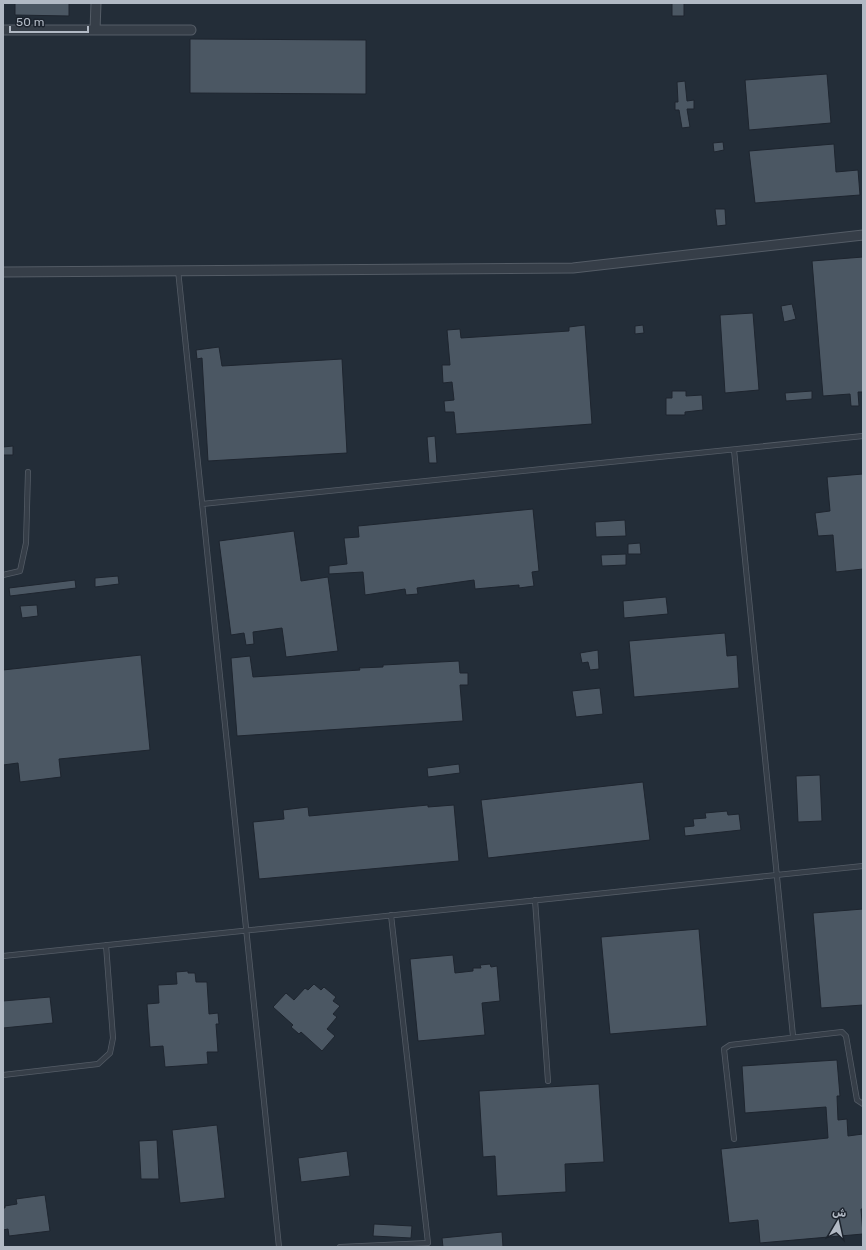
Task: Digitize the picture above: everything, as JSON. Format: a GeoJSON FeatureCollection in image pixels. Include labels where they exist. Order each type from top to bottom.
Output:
{"type":"FeatureCollection","features":[{"type":"Feature","properties":{"kind":"street"},"geometry":{"type":"LineString","coordinates":[[95,30],[96,3]]}},
{"type":"Feature","properties":{"kind":"street"},"geometry":{"type":"LineString","coordinates":[[3,30],[192,30]]}},
{"type":"Feature","properties":{"kind":"street"},"geometry":{"type":"LineString","coordinates":[[3,272],[573,268],[863,235]]}},
{"type":"Feature","properties":{"kind":"lane"},"geometry":{"type":"LineString","coordinates":[[178,270],[279,1247]]}},
{"type":"Feature","properties":{"kind":"lane"},"geometry":{"type":"LineString","coordinates":[[202,504],[863,436]]}},
{"type":"Feature","properties":{"kind":"lane"},"geometry":{"type":"LineString","coordinates":[[734,450],[793,1036]]}},
{"type":"Feature","properties":{"kind":"lane"},"geometry":{"type":"LineString","coordinates":[[3,575],[20,571],[26,543],[28,472]]}},
{"type":"Feature","properties":{"kind":"lane"},"geometry":{"type":"LineString","coordinates":[[3,956],[863,866]]}},
{"type":"Feature","properties":{"kind":"lane"},"geometry":{"type":"LineString","coordinates":[[535,900],[548,1080]]}},
{"type":"Feature","properties":{"kind":"lane"},"geometry":{"type":"LineString","coordinates":[[340,1247],[428,1243],[391,916]]}},
{"type":"Feature","properties":{"kind":"lane"},"geometry":{"type":"LineString","coordinates":[[3,1075],[98,1064],[110,1053],[113,1038],[106,945]]}},
{"type":"Feature","properties":{"kind":"lane"},"geometry":{"type":"LineString","coordinates":[[734,1139],[724,1049],[730,1045],[793,1036],[842,1032],[846,1036],[857,1100],[863,1104]]}},
{"type":"Feature","properties":{"kind":"building"},"geometry":{"type":"Polygon","coordinates":[[[15,3],[69,3],[69,16],[15,15],[15,3]]]}},
{"type":"Feature","properties":{"kind":"building"},"geometry":{"type":"Polygon","coordinates":[[[672,3],[684,3],[684,16],[672,16],[672,3]]]}},
{"type":"Feature","properties":{"kind":"building"},"geometry":{"type":"Polygon","coordinates":[[[190,39],[366,40],[366,94],[190,93],[190,39]]]}},
{"type":"Feature","properties":{"kind":"building"},"geometry":{"type":"Polygon","coordinates":[[[827,74],[831,123],[749,130],[745,80],[827,74]]]}},
{"type":"Feature","properties":{"kind":"building"},"geometry":{"type":"Polygon","coordinates":[[[685,81],[687,101],[694,100],[694,109],[687,109],[690,127],[682,128],[679,110],[675,110],[675,102],[678,102],[677,82],[685,81]]]}},
{"type":"Feature","properties":{"kind":"building"},"geometry":{"type":"Polygon","coordinates":[[[723,142],[724,150],[714,152],[713,143],[723,142]]]}},
{"type":"Feature","properties":{"kind":"building"},"geometry":{"type":"Polygon","coordinates":[[[834,144],[836,172],[858,170],[860,195],[755,203],[749,151],[834,144]]]}},
{"type":"Feature","properties":{"kind":"building"},"geometry":{"type":"Polygon","coordinates":[[[715,209],[725,209],[726,225],[717,226],[715,209]]]}},
{"type":"Feature","properties":{"kind":"building"},"geometry":{"type":"Polygon","coordinates":[[[863,257],[863,392],[858,392],[859,406],[851,406],[850,394],[823,396],[812,261],[863,257]]]}},
{"type":"Feature","properties":{"kind":"building"},"geometry":{"type":"Polygon","coordinates":[[[792,304],[796,319],[784,322],[781,306],[792,304]]]}},
{"type":"Feature","properties":{"kind":"building"},"geometry":{"type":"Polygon","coordinates":[[[753,313],[759,390],[725,393],[720,315],[753,313]]]}},
{"type":"Feature","properties":{"kind":"building"},"geometry":{"type":"Polygon","coordinates":[[[585,325],[592,424],[456,434],[454,412],[445,412],[444,401],[454,400],[452,382],[443,383],[442,365],[450,365],[447,330],[460,329],[461,338],[569,331],[569,327],[585,325]]]}},
{"type":"Feature","properties":{"kind":"building"},"geometry":{"type":"Polygon","coordinates":[[[643,325],[644,333],[635,334],[635,326],[643,325]]]}},
{"type":"Feature","properties":{"kind":"building"},"geometry":{"type":"Polygon","coordinates":[[[219,347],[222,366],[342,359],[347,453],[208,461],[202,358],[197,359],[196,350],[219,347]]]}},
{"type":"Feature","properties":{"kind":"building"},"geometry":{"type":"Polygon","coordinates":[[[672,391],[686,391],[686,396],[702,395],[703,410],[685,412],[685,415],[666,415],[666,398],[672,398],[672,391]]]}},
{"type":"Feature","properties":{"kind":"building"},"geometry":{"type":"Polygon","coordinates":[[[812,391],[812,399],[786,401],[785,393],[812,391]]]}},
{"type":"Feature","properties":{"kind":"building"},"geometry":{"type":"Polygon","coordinates":[[[435,436],[437,463],[429,463],[427,437],[435,436]]]}},
{"type":"Feature","properties":{"kind":"building"},"geometry":{"type":"Polygon","coordinates":[[[13,446],[13,455],[3,455],[3,447],[13,446]]]}},
{"type":"Feature","properties":{"kind":"building"},"geometry":{"type":"Polygon","coordinates":[[[863,474],[863,569],[836,572],[833,535],[818,536],[815,513],[830,511],[827,477],[863,474]]]}},
{"type":"Feature","properties":{"kind":"building"},"geometry":{"type":"Polygon","coordinates":[[[533,509],[539,571],[532,572],[534,586],[519,588],[519,585],[475,589],[474,580],[417,588],[418,594],[406,595],[405,589],[365,595],[363,572],[329,574],[329,566],[347,564],[344,538],[359,537],[358,526],[533,509]]]}},
{"type":"Feature","properties":{"kind":"building"},"geometry":{"type":"Polygon","coordinates":[[[625,520],[626,536],[596,537],[595,522],[625,520]]]}},
{"type":"Feature","properties":{"kind":"building"},"geometry":{"type":"Polygon","coordinates":[[[294,531],[301,581],[328,577],[338,651],[286,657],[282,628],[253,632],[254,644],[246,645],[244,633],[231,635],[219,541],[294,531]]]}},
{"type":"Feature","properties":{"kind":"building"},"geometry":{"type":"Polygon","coordinates":[[[640,543],[641,554],[628,554],[628,544],[640,543]]]}},
{"type":"Feature","properties":{"kind":"building"},"geometry":{"type":"Polygon","coordinates":[[[626,554],[626,565],[602,566],[601,555],[626,554]]]}},
{"type":"Feature","properties":{"kind":"building"},"geometry":{"type":"Polygon","coordinates":[[[118,576],[119,584],[95,587],[95,578],[118,576]]]}},
{"type":"Feature","properties":{"kind":"building"},"geometry":{"type":"Polygon","coordinates":[[[75,580],[76,588],[10,596],[9,588],[75,580]]]}},
{"type":"Feature","properties":{"kind":"building"},"geometry":{"type":"Polygon","coordinates":[[[666,597],[668,614],[624,618],[623,601],[666,597]]]}},
{"type":"Feature","properties":{"kind":"building"},"geometry":{"type":"Polygon","coordinates":[[[37,605],[38,616],[22,618],[20,606],[37,605]]]}},
{"type":"Feature","properties":{"kind":"building"},"geometry":{"type":"Polygon","coordinates":[[[725,633],[727,656],[737,655],[739,688],[634,697],[629,641],[725,633]]]}},
{"type":"Feature","properties":{"kind":"building"},"geometry":{"type":"Polygon","coordinates":[[[598,650],[599,669],[590,670],[588,662],[582,663],[580,653],[598,650]]]}},
{"type":"Feature","properties":{"kind":"building"},"geometry":{"type":"Polygon","coordinates":[[[141,655],[150,750],[59,759],[61,777],[20,782],[18,763],[3,765],[3,670],[141,655]]]}},
{"type":"Feature","properties":{"kind":"building"},"geometry":{"type":"Polygon","coordinates":[[[250,656],[253,677],[360,670],[359,668],[383,667],[383,665],[459,661],[460,673],[468,673],[468,685],[460,685],[463,721],[237,736],[231,658],[250,656]]]}},
{"type":"Feature","properties":{"kind":"building"},"geometry":{"type":"Polygon","coordinates":[[[600,688],[603,714],[576,717],[572,691],[600,688]]]}},
{"type":"Feature","properties":{"kind":"building"},"geometry":{"type":"Polygon","coordinates":[[[459,764],[460,773],[428,777],[427,768],[459,764]]]}},
{"type":"Feature","properties":{"kind":"building"},"geometry":{"type":"Polygon","coordinates":[[[820,775],[822,821],[798,822],[796,776],[820,775]]]}},
{"type":"Feature","properties":{"kind":"building"},"geometry":{"type":"Polygon","coordinates":[[[643,782],[650,840],[488,858],[481,800],[643,782]]]}},
{"type":"Feature","properties":{"kind":"building"},"geometry":{"type":"Polygon","coordinates":[[[428,805],[428,807],[454,805],[459,861],[259,879],[253,822],[284,819],[283,810],[308,807],[309,816],[428,805]]]}},
{"type":"Feature","properties":{"kind":"building"},"geometry":{"type":"Polygon","coordinates":[[[727,811],[728,815],[739,814],[741,830],[685,836],[684,827],[694,826],[693,819],[706,818],[705,813],[727,811]]]}},
{"type":"Feature","properties":{"kind":"building"},"geometry":{"type":"Polygon","coordinates":[[[863,909],[863,1005],[821,1008],[813,913],[863,909]]]}},
{"type":"Feature","properties":{"kind":"building"},"geometry":{"type":"Polygon","coordinates":[[[699,929],[707,1026],[610,1034],[601,937],[699,929]]]}},
{"type":"Feature","properties":{"kind":"building"},"geometry":{"type":"Polygon","coordinates":[[[453,955],[455,973],[473,971],[473,968],[481,968],[480,965],[490,964],[491,967],[497,966],[500,1001],[482,1003],[485,1035],[418,1041],[410,959],[453,955]]]}},
{"type":"Feature","properties":{"kind":"building"},"geometry":{"type":"Polygon","coordinates":[[[188,971],[188,973],[195,973],[196,982],[207,982],[209,1014],[218,1013],[219,1024],[216,1024],[218,1052],[207,1052],[208,1064],[165,1067],[163,1046],[150,1047],[147,1004],[159,1003],[158,985],[177,984],[176,972],[188,971]]]}},
{"type":"Feature","properties":{"kind":"building"},"geometry":{"type":"Polygon","coordinates":[[[314,984],[321,990],[324,987],[336,997],[333,1001],[340,1006],[333,1014],[337,1017],[327,1029],[335,1036],[322,1051],[301,1032],[299,1034],[291,1027],[293,1025],[273,1007],[286,993],[294,1000],[305,988],[308,990],[314,984]]]}},
{"type":"Feature","properties":{"kind":"building"},"geometry":{"type":"Polygon","coordinates":[[[50,997],[53,1023],[3,1028],[3,1001],[50,997]]]}},
{"type":"Feature","properties":{"kind":"building"},"geometry":{"type":"Polygon","coordinates":[[[837,1060],[840,1096],[837,1096],[838,1120],[847,1119],[848,1136],[863,1134],[863,1209],[861,1209],[863,1234],[760,1243],[758,1220],[729,1223],[721,1149],[828,1138],[826,1107],[745,1113],[742,1066],[837,1060]]]}},
{"type":"Feature","properties":{"kind":"building"},"geometry":{"type":"Polygon","coordinates":[[[599,1084],[604,1162],[565,1164],[566,1192],[497,1196],[495,1156],[483,1157],[479,1091],[599,1084]]]}},
{"type":"Feature","properties":{"kind":"building"},"geometry":{"type":"Polygon","coordinates":[[[217,1125],[225,1198],[180,1203],[172,1130],[217,1125]]]}},
{"type":"Feature","properties":{"kind":"building"},"geometry":{"type":"Polygon","coordinates":[[[157,1140],[159,1179],[141,1179],[139,1141],[157,1140]]]}},
{"type":"Feature","properties":{"kind":"building"},"geometry":{"type":"Polygon","coordinates":[[[347,1151],[350,1176],[301,1182],[298,1158],[347,1151]]]}},
{"type":"Feature","properties":{"kind":"building"},"geometry":{"type":"Polygon","coordinates":[[[45,1195],[50,1231],[9,1236],[8,1229],[3,1230],[3,1208],[5,1208],[5,1206],[17,1204],[16,1199],[45,1195]]]}},
{"type":"Feature","properties":{"kind":"building"},"geometry":{"type":"Polygon","coordinates":[[[374,1224],[412,1226],[411,1238],[373,1236],[374,1224]]]}},
{"type":"Feature","properties":{"kind":"building"},"geometry":{"type":"Polygon","coordinates":[[[502,1232],[503,1247],[443,1247],[442,1238],[502,1232]]]}}]}
